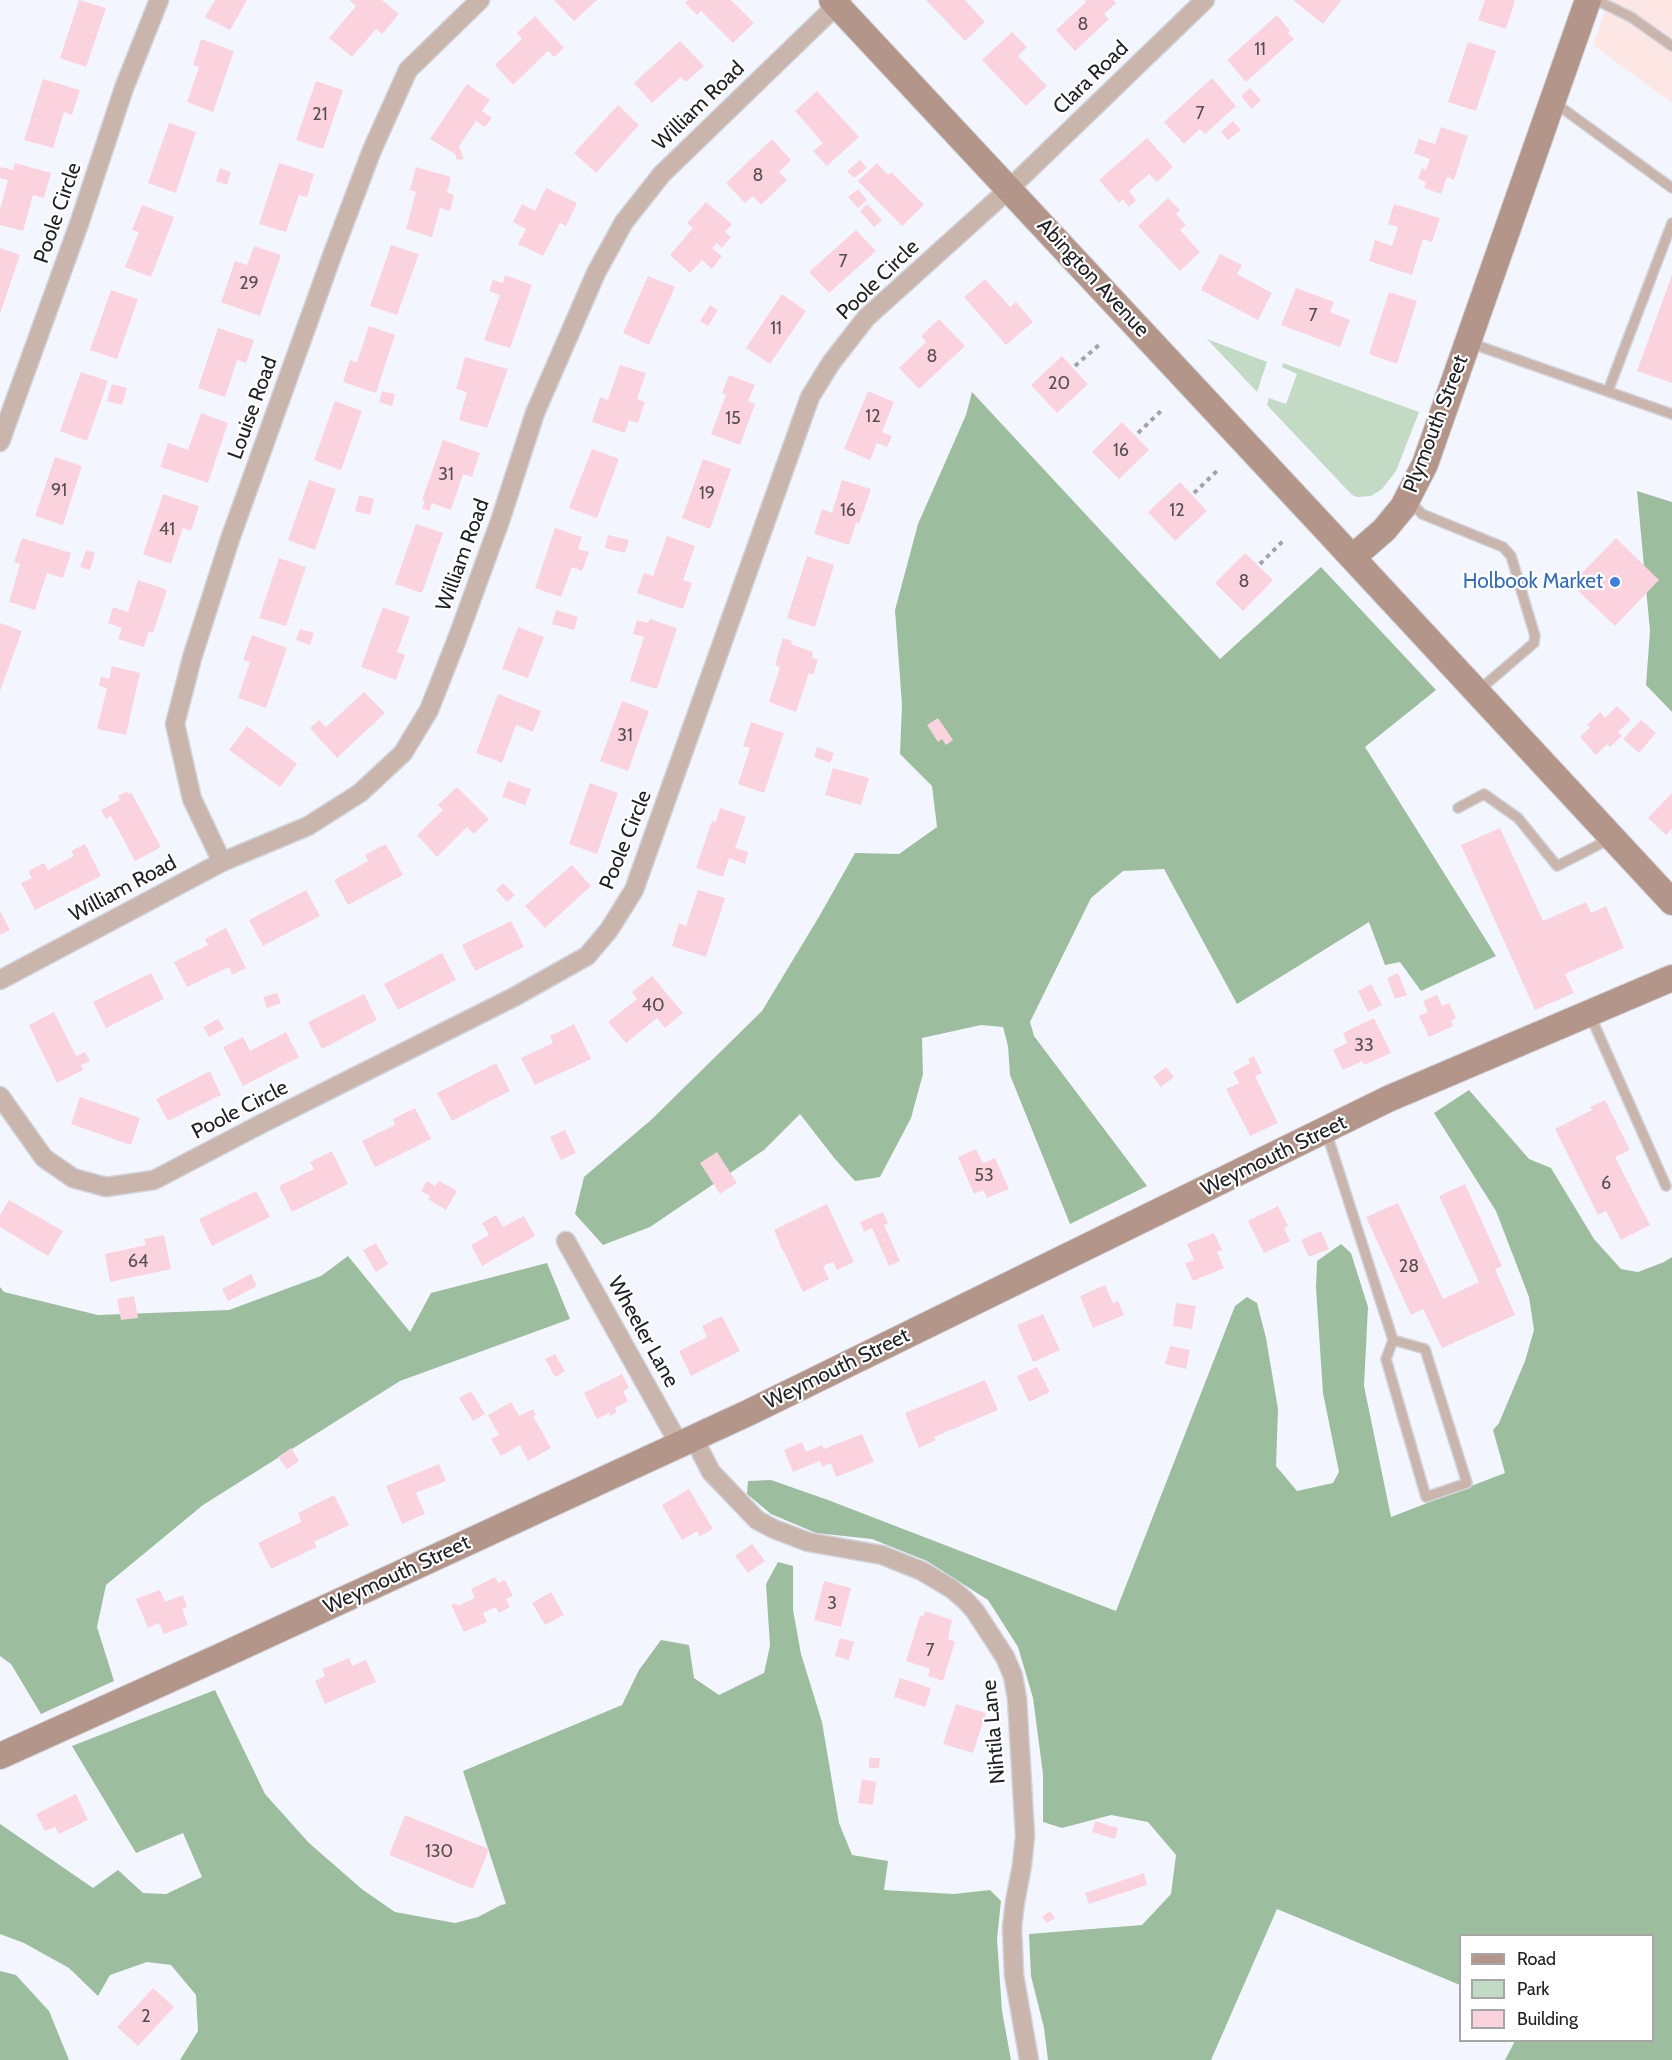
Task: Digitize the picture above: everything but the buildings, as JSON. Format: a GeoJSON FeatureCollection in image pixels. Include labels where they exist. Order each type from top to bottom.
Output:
{"type":"FeatureCollection","features":[{"type":"Feature","properties":{"kind":"main road","name":"Plymouth Street"},"geometry":{"type":"LineString","coordinates":[[1353,557],[1383,530],[1408,499],[1425,464],[1588,0]]}},
{"type":"Feature","properties":{"kind":"main road","name":"Abington Avenue"},"geometry":{"type":"LineString","coordinates":[[837,2],[1353,557]]}},
{"type":"Feature","properties":{"kind":"main road"},"geometry":{"type":"LineString","coordinates":[[1353,557],[1672,902]]}},
{"type":"Feature","properties":{"kind":"main road","name":"Weymouth Street"},"geometry":{"type":"LineString","coordinates":[[0,1756],[750,1412],[1388,1100],[1589,1012],[1670,983]]}},
{"type":"Feature","properties":{"kind":"street","name":"Poole Circle"},"geometry":{"type":"LineString","coordinates":[[0,442],[124,88],[159,0]]}},
{"type":"Feature","properties":{"kind":"street","name":"Louise Road"},"geometry":{"type":"LineString","coordinates":[[222,862],[192,799],[175,724],[192,658],[230,539],[372,150],[408,70],[480,0]]}},
{"type":"Feature","properties":{"kind":"street","name":"Clara Road"},"geometry":{"type":"LineString","coordinates":[[1009,189],[1205,0]]}},
{"type":"Feature","properties":{"kind":"street","name":"William Road"},"geometry":{"type":"LineString","coordinates":[[0,980],[222,862],[308,826],[360,793],[403,753],[429,710],[449,659],[500,521],[535,413],[596,273],[624,222],[662,174],[837,2]]}},
{"type":"Feature","properties":{"kind":"street","name":"Poole Circle"},"geometry":{"type":"LineString","coordinates":[[0,1096],[44,1158],[74,1178],[106,1187],[154,1180],[514,997],[587,956],[609,930],[634,890],[810,397],[831,363],[866,318],[1009,189]]}},
{"type":"Feature","properties":{"kind":"street","name":"Wheeler Lane"},"geometry":{"type":"LineString","coordinates":[[566,1241],[686,1441]]}},
{"type":"Feature","properties":{"kind":"street","name":"Nihtila Lane"},"geometry":{"type":"LineString","coordinates":[[686,1441],[711,1472],[757,1520],[808,1542],[882,1555],[922,1571],[952,1589],[975,1611],[1005,1657],[1013,1676],[1017,1698],[1025,1836],[1012,1927],[1014,1975],[1029,2060]]}},
{"type":"Feature","properties":{"kind":"lane"},"geometry":{"type":"LineString","coordinates":[[1596,0],[1631,16],[1672,46]]}},
{"type":"Feature","properties":{"kind":"lane"},"geometry":{"type":"LineString","coordinates":[[1553,101],[1672,188]]}},
{"type":"Feature","properties":{"kind":"lane"},"geometry":{"type":"LineString","coordinates":[[1608,391],[1672,223]]}},
{"type":"Feature","properties":{"kind":"lane"},"geometry":{"type":"LineString","coordinates":[[1468,342],[1672,414]]}},
{"type":"Feature","properties":{"kind":"lane"},"geometry":{"type":"LineString","coordinates":[[1408,499],[1422,514],[1503,547],[1511,556],[1535,636],[1534,643],[1477,692]]}},
{"type":"Feature","properties":{"kind":"lane"},"geometry":{"type":"LineString","coordinates":[[1458,808],[1484,794],[1518,818],[1557,866],[1612,838]]}},
{"type":"Feature","properties":{"kind":"lane"},"geometry":{"type":"LineString","coordinates":[[1589,1012],[1666,1185]]}},
{"type":"Feature","properties":{"kind":"lane"},"geometry":{"type":"LineString","coordinates":[[1326,1131],[1393,1340],[1386,1359],[1426,1497],[1467,1483],[1425,1349],[1393,1340]]}},
{"type":"Feature","properties":{"kind":"path"},"geometry":{"type":"LineString","coordinates":[[1075,366],[1100,344]]}},
{"type":"Feature","properties":{"kind":"path"},"geometry":{"type":"LineString","coordinates":[[1138,433],[1162,410]]}},
{"type":"Feature","properties":{"kind":"path"},"geometry":{"type":"LineString","coordinates":[[1194,493],[1218,470]]}},
{"type":"Feature","properties":{"kind":"path"},"geometry":{"type":"LineString","coordinates":[[1260,564],[1284,540]]}},
{"type":"Feature","properties":{"kind":"shaded area"},"geometry":{"type":"Polygon","coordinates":[[[1609,0],[1672,0],[1672,103],[1593,45],[1609,0]]]}},
{"type":"Feature","properties":{"kind":"green space"},"geometry":{"type":"Polygon","coordinates":[[[1207,339],[1267,362],[1257,392],[1207,339]]]}},
{"type":"Feature","properties":{"kind":"green space"},"geometry":{"type":"Polygon","coordinates":[[[1283,363],[1419,412],[1396,471],[1382,489],[1371,496],[1352,495],[1267,405],[1269,398],[1286,404],[1297,374],[1282,367],[1283,363]]]}},
{"type":"Feature","properties":{"kind":"green space"},"geometry":{"type":"Polygon","coordinates":[[[972,392],[1220,659],[1321,567],[1436,690],[1365,747],[1496,956],[1421,991],[1400,962],[1385,965],[1369,922],[1237,1004],[1164,869],[1123,871],[1091,898],[1030,1022],[1034,1036],[1147,1186],[1070,1224],[1010,1075],[1008,1046],[1003,1027],[981,1025],[922,1038],[923,1074],[911,1118],[880,1177],[855,1181],[800,1114],[764,1150],[650,1227],[603,1245],[575,1214],[584,1177],[651,1120],[762,1011],[855,853],[899,854],[937,827],[932,786],[900,754],[902,705],[895,610],[918,524],[966,415],[972,392]]]}},
{"type":"Feature","properties":{"kind":"green space"},"geometry":{"type":"Polygon","coordinates":[[[1637,491],[1672,502],[1672,712],[1646,685],[1650,631],[1637,491]]]}},
{"type":"Feature","properties":{"kind":"green space"},"geometry":{"type":"Polygon","coordinates":[[[1469,1090],[1529,1159],[1551,1168],[1594,1239],[1621,1269],[1638,1272],[1672,1257],[1672,2060],[1505,2060],[1514,2042],[1654,2042],[1654,1934],[1459,1934],[1459,1985],[1277,1909],[1211,2060],[1048,2060],[1044,2028],[1031,1976],[1029,1934],[1142,1925],[1171,1894],[1176,1855],[1148,1822],[1111,1815],[1062,1828],[1043,1822],[1043,1774],[1033,1698],[1018,1647],[988,1600],[927,1561],[872,1539],[816,1533],[771,1514],[747,1494],[748,1481],[771,1480],[828,1500],[1116,1611],[1235,1306],[1247,1297],[1257,1303],[1266,1338],[1278,1409],[1276,1466],[1297,1491],[1333,1483],[1339,1472],[1323,1393],[1316,1288],[1317,1261],[1341,1244],[1351,1253],[1368,1307],[1364,1386],[1391,1517],[1505,1473],[1493,1430],[1499,1423],[1525,1361],[1534,1330],[1529,1297],[1496,1211],[1434,1113],[1469,1090]]]}},
{"type":"Feature","properties":{"kind":"green space"},"geometry":{"type":"Polygon","coordinates":[[[348,1256],[410,1332],[431,1293],[547,1263],[570,1319],[400,1381],[203,1505],[106,1585],[97,1627],[114,1681],[41,1714],[11,1664],[0,1656],[0,1287],[4,1292],[98,1315],[229,1310],[321,1276],[348,1256]]]}},
{"type":"Feature","properties":{"kind":"green space"},"geometry":{"type":"Polygon","coordinates":[[[778,1562],[793,1566],[793,1610],[801,1654],[822,1722],[839,1823],[852,1855],[888,1861],[884,1890],[954,1894],[990,1890],[1001,1901],[997,1939],[1002,2011],[1011,2060],[180,2060],[198,2031],[196,1995],[171,1965],[147,1962],[110,1975],[98,1996],[69,1968],[24,1943],[0,1934],[0,1824],[93,1888],[118,1870],[143,1893],[166,1894],[202,1877],[183,1833],[136,1853],[72,1746],[215,1690],[265,1794],[309,1843],[363,1890],[395,1912],[455,1923],[478,1917],[506,1904],[463,1771],[622,1705],[639,1670],[661,1640],[689,1645],[694,1678],[719,1695],[764,1673],[770,1646],[766,1584],[778,1562]]]}},
{"type":"Feature","properties":{"kind":"green space"},"geometry":{"type":"Polygon","coordinates":[[[0,1971],[16,1975],[49,2011],[69,2060],[0,2060],[0,1971]]]}},
{"type":"Feature","properties":{"kind":"place","name":"Holbook Market"},"geometry":{"type":"Point","coordinates":[1615,582]}}]}
